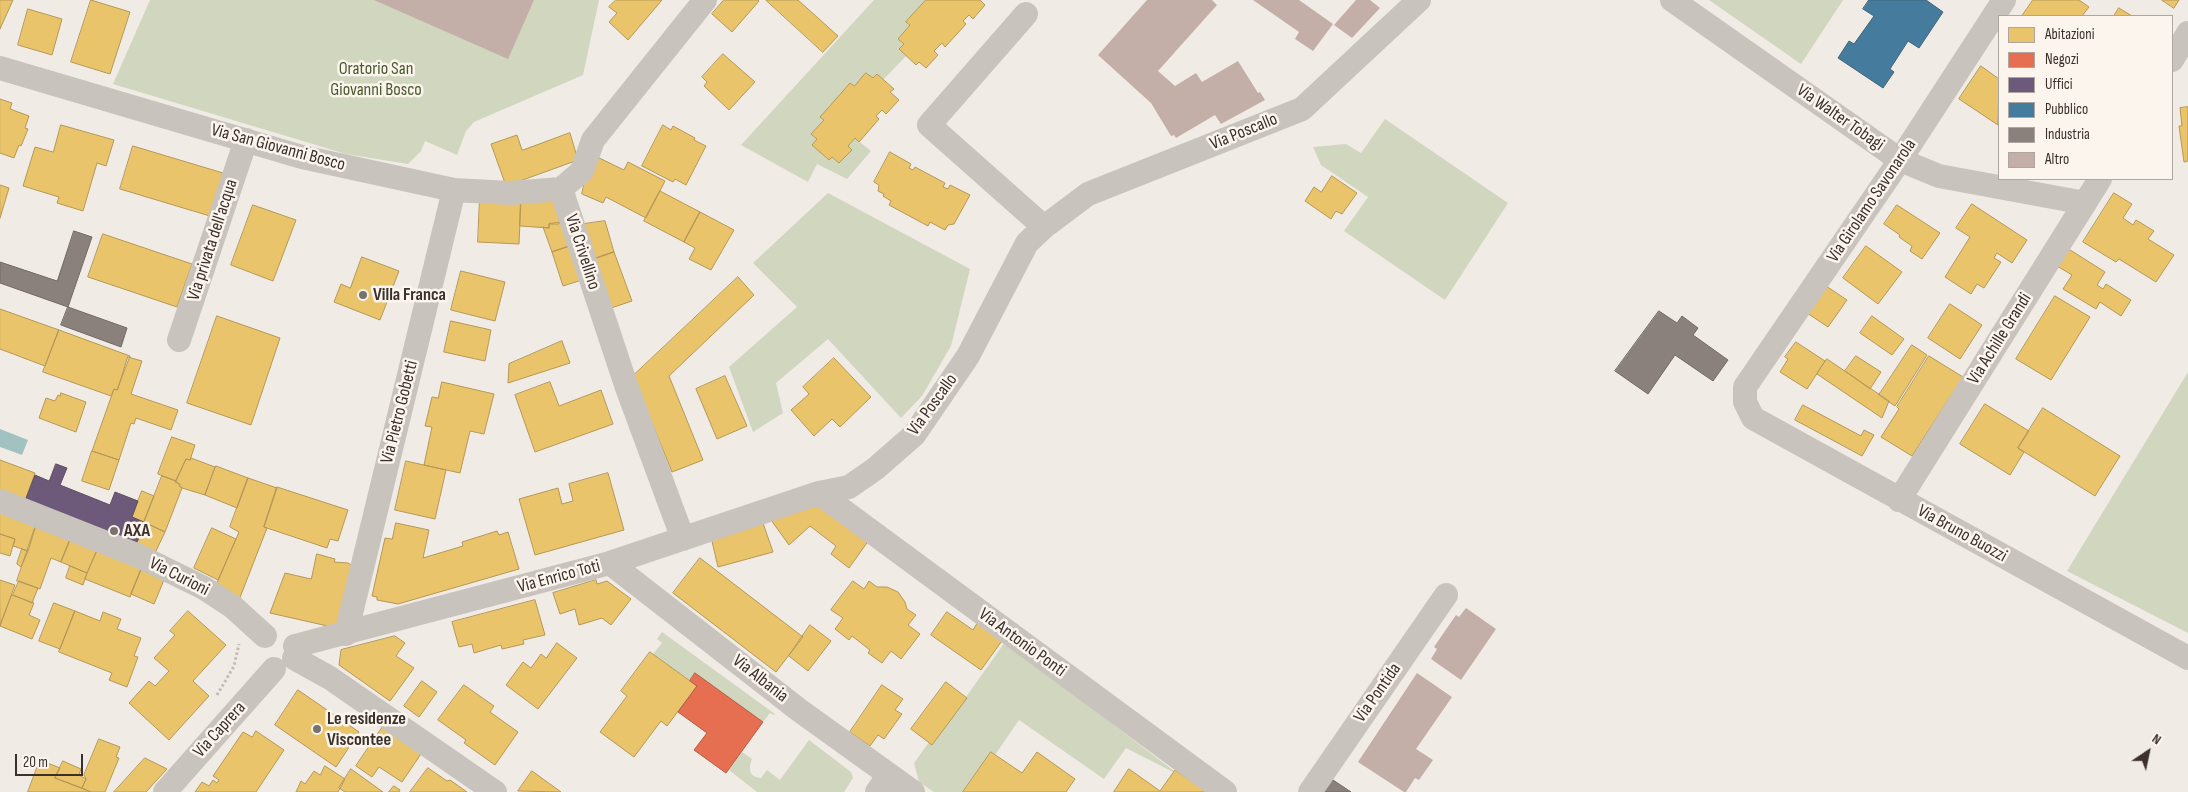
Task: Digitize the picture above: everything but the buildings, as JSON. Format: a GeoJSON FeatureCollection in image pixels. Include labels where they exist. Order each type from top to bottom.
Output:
{"type":"FeatureCollection","features":[{"type":"Feature","properties":{"kind":"street"},"geometry":{"type":"LineString","coordinates":[[562,189],[582,171],[593,140],[705,0]]}},
{"type":"Feature","properties":{"kind":"street","name":"Via Poscallo"},"geometry":{"type":"LineString","coordinates":[[819,493],[849,487],[875,469],[914,435],[968,356],[1027,244],[1044,227],[1088,194],[1302,109],[1419,0]]}},
{"type":"Feature","properties":{"kind":"street","name":"Via Walter Tobagi"},"geometry":{"type":"LineString","coordinates":[[1672,0],[1900,160],[1938,176],[2085,204]]}},
{"type":"Feature","properties":{"kind":"street","name":"Via Girolamo Savonarola"},"geometry":{"type":"LineString","coordinates":[[1745,402],[1745,387],[1900,160],[2004,0]]}},
{"type":"Feature","properties":{"kind":"street"},"geometry":{"type":"LineString","coordinates":[[1026,14],[929,125],[1044,227]]}},
{"type":"Feature","properties":{"kind":"street"},"geometry":{"type":"LineString","coordinates":[[2173,58],[2188,33]]}},
{"type":"Feature","properties":{"kind":"street","name":"Via San Giovanni Bosco"},"geometry":{"type":"LineString","coordinates":[[0,68],[302,157],[454,190],[510,192],[562,189]]}},
{"type":"Feature","properties":{"kind":"street","name":"Via privata dell'acqua"},"geometry":{"type":"LineString","coordinates":[[180,340],[246,140]]}},
{"type":"Feature","properties":{"kind":"street","name":"Via Achille Grandi"},"geometry":{"type":"LineString","coordinates":[[1899,500],[2099,180]]}},
{"type":"Feature","properties":{"kind":"street","name":"Via Crivellino"},"geometry":{"type":"LineString","coordinates":[[562,189],[626,385],[683,539]]}},
{"type":"Feature","properties":{"kind":"street","name":"Via Pietro Gobetti"},"geometry":{"type":"LineString","coordinates":[[346,634],[454,190]]}},
{"type":"Feature","properties":{"kind":"street","name":"Via Bruno Buozzi"},"geometry":{"type":"LineString","coordinates":[[1745,402],[1754,418],[1899,500],[2188,658]]}},
{"type":"Feature","properties":{"kind":"street","name":"Via Enrico Toti"},"geometry":{"type":"LineString","coordinates":[[288,658],[346,634],[610,564],[819,493]]}},
{"type":"Feature","properties":{"kind":"street","name":"Via Antonio Ponti"},"geometry":{"type":"LineString","coordinates":[[819,493],[1225,792]]}},
{"type":"Feature","properties":{"kind":"street","name":"Via Curioni"},"geometry":{"type":"LineString","coordinates":[[0,500],[139,556],[204,588],[233,607],[265,636]]}},
{"type":"Feature","properties":{"kind":"street","name":"Via Albania"},"geometry":{"type":"LineString","coordinates":[[610,564],[799,710],[882,783],[913,792]]}},
{"type":"Feature","properties":{"kind":"street","name":"Via Pontida"},"geometry":{"type":"LineString","coordinates":[[1310,792],[1446,595]]}},
{"type":"Feature","properties":{"kind":"street"},"geometry":{"type":"LineString","coordinates":[[288,658],[288,636],[276,632],[265,636],[259,646],[260,658],[264,663],[288,658],[330,678],[495,792]]}},
{"type":"Feature","properties":{"kind":"street","name":"Via Caprera"},"geometry":{"type":"LineString","coordinates":[[165,792],[288,658]]}},
{"type":"Feature","properties":{"kind":"path"},"geometry":{"type":"LineString","coordinates":[[214,700],[234,666],[241,636],[240,622],[233,607]]}},
{"type":"Feature","properties":{"kind":"green space","name":"Oratorio San Giovanni Bosco"},"geometry":{"type":"Polygon","coordinates":[[[150,0],[599,0],[583,75],[474,122],[466,131],[457,155],[425,141],[421,151],[408,164],[346,154],[113,84],[150,0]]]}},
{"type":"Feature","properties":{"kind":"green space"},"geometry":{"type":"Polygon","coordinates":[[[874,0],[926,0],[907,22],[910,25],[898,39],[904,44],[899,50],[906,56],[883,80],[877,74],[873,78],[866,73],[854,86],[850,83],[820,117],[824,120],[812,134],[817,139],[812,145],[829,160],[832,157],[839,163],[852,150],[848,146],[855,138],[871,151],[847,179],[817,164],[808,182],[741,145],[874,0]]]}},
{"type":"Feature","properties":{"kind":"green space"},"geometry":{"type":"Polygon","coordinates":[[[1709,0],[1843,0],[1801,64],[1709,0]]]}},
{"type":"Feature","properties":{"kind":"green space"},"geometry":{"type":"Polygon","coordinates":[[[1385,119],[1508,203],[1445,300],[1344,231],[1368,197],[1321,165],[1313,147],[1346,144],[1361,153],[1385,119]]]}},
{"type":"Feature","properties":{"kind":"green space"},"geometry":{"type":"Polygon","coordinates":[[[828,193],[970,269],[951,346],[922,396],[901,418],[828,339],[776,383],[783,413],[753,432],[729,367],[797,307],[753,263],[828,193]]]}},
{"type":"Feature","properties":{"kind":"green space"},"geometry":{"type":"Polygon","coordinates":[[[2188,372],[2188,633],[2067,571],[2188,372]]]}},
{"type":"Feature","properties":{"kind":"green space"},"geometry":{"type":"Polygon","coordinates":[[[662,632],[775,714],[770,713],[763,722],[696,674],[690,681],[653,654],[662,643],[657,639],[662,632]]]}},
{"type":"Feature","properties":{"kind":"green space"},"geometry":{"type":"Polygon","coordinates":[[[1005,642],[1174,771],[1126,748],[1104,779],[1019,720],[995,755],[991,752],[963,792],[934,792],[919,782],[914,763],[929,742],[932,745],[1005,642]]]}},
{"type":"Feature","properties":{"kind":"green space"},"geometry":{"type":"Polygon","coordinates":[[[809,740],[851,772],[853,778],[844,792],[757,792],[729,770],[742,752],[752,759],[750,772],[754,776],[761,778],[767,770],[780,780],[809,740]]]}},
{"type":"Feature","properties":{"kind":"water"},"geometry":{"type":"Polygon","coordinates":[[[0,429],[28,440],[22,455],[0,447],[0,429]]]}},
{"type":"Feature","properties":{"kind":"place","name":"Villa Franca"},"geometry":{"type":"Point","coordinates":[363,295]}},
{"type":"Feature","properties":{"kind":"place","name":"AXA"},"geometry":{"type":"Point","coordinates":[114,531]}},
{"type":"Feature","properties":{"kind":"place","name":"Le residenze Viscontee"},"geometry":{"type":"Point","coordinates":[317,729]}}]}
